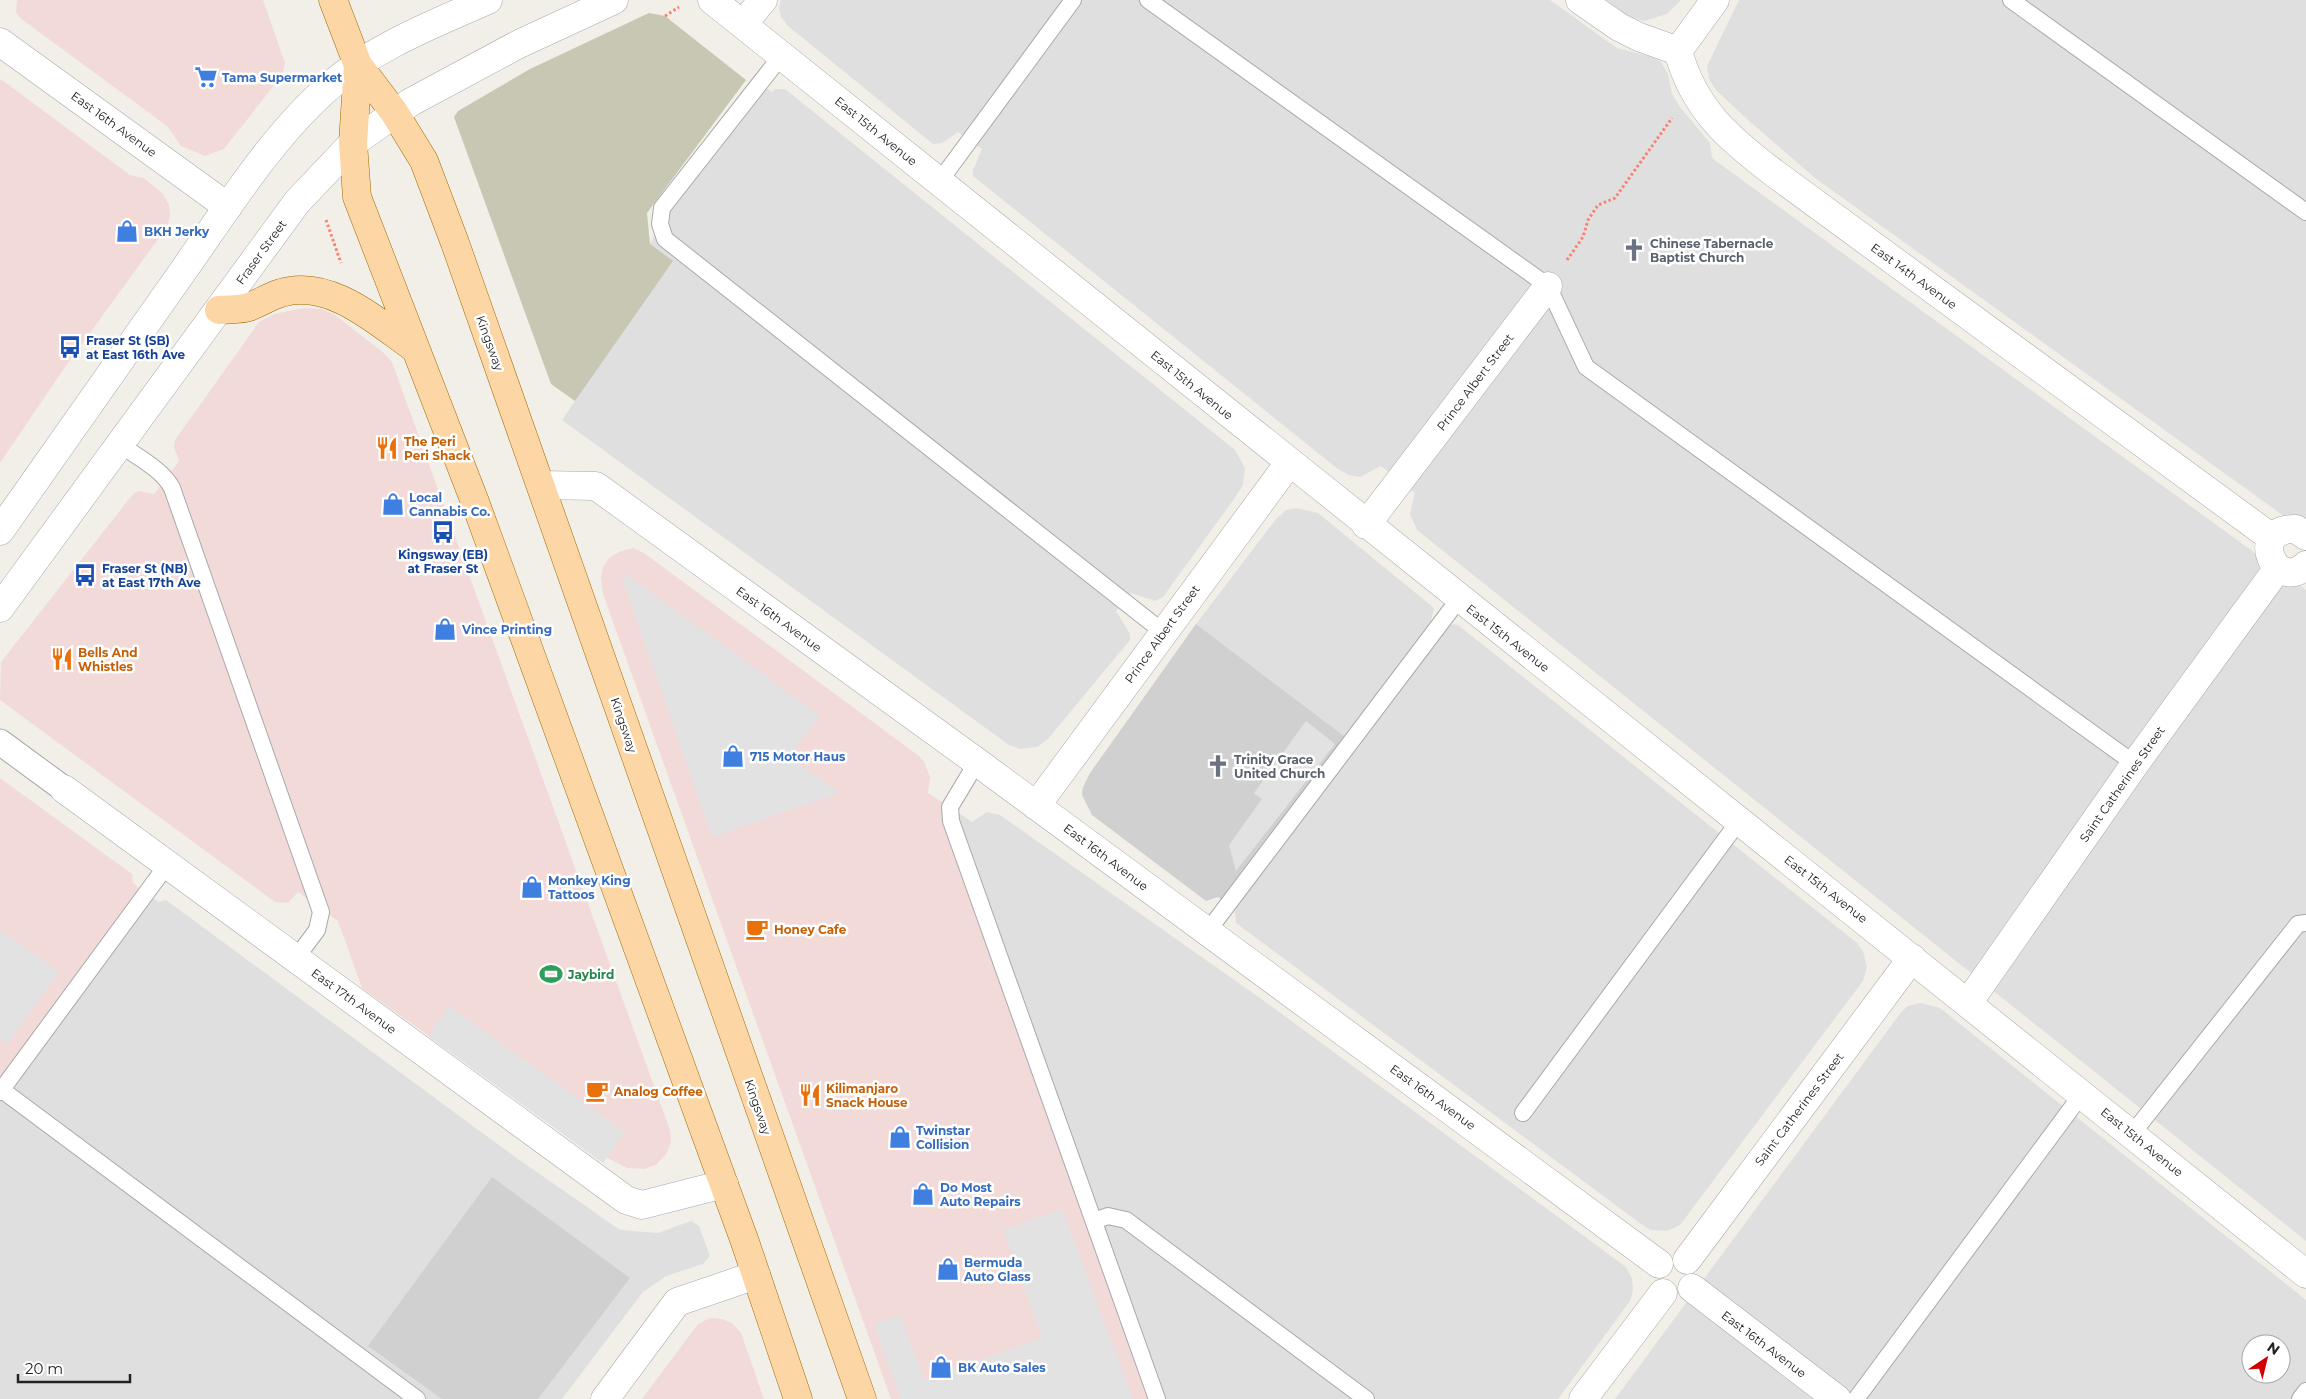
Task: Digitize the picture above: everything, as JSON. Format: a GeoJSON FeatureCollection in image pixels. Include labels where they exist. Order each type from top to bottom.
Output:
{"type":"FeatureCollection","features":[{"type":"Feature","properties":{"kind":"main road","name":"Kingsway"},"geometry":{"type":"LineString","coordinates":[[333,0],[358,65],[394,112],[424,161],[541,485],[862,1399]]}},
{"type":"Feature","properties":{"kind":"main road","name":"Kingsway"},"geometry":{"type":"LineString","coordinates":[[358,65],[353,143],[357,197],[478,512],[724,1184],[798,1399]]}},
{"type":"Feature","properties":{"kind":"main road"},"geometry":{"type":"LineString","coordinates":[[219,310],[248,307],[281,292],[302,289],[320,291],[352,306],[414,348]]}},
{"type":"Feature","properties":{"kind":"street"},"geometry":{"type":"LineString","coordinates":[[0,531],[228,207],[291,124],[323,91],[358,65],[427,27],[488,0]]}},
{"type":"Feature","properties":{"kind":"street","name":"Fraser Street"},"geometry":{"type":"LineString","coordinates":[[0,608],[297,202],[353,143],[394,112],[518,44],[614,0]]}},
{"type":"Feature","properties":{"kind":"street","name":"East 15th Avenue"},"geometry":{"type":"LineString","coordinates":[[712,0],[1366,525],[1912,958],[2306,1274]]}},
{"type":"Feature","properties":{"kind":"street"},"geometry":{"type":"LineString","coordinates":[[743,24],[763,0]]}},
{"type":"Feature","properties":{"kind":"street"},"geometry":{"type":"LineString","coordinates":[[1580,0],[1619,27],[1639,37],[1678,51],[1714,0]]}},
{"type":"Feature","properties":{"kind":"street","name":"East 16th Avenue"},"geometry":{"type":"LineString","coordinates":[[0,42],[228,207]]}},
{"type":"Feature","properties":{"kind":"street","name":"East 14th Avenue"},"geometry":{"type":"LineString","coordinates":[[1678,51],[1684,72],[1695,94],[1732,140],[1782,179],[2272,538]]}},
{"type":"Feature","properties":{"kind":"street","name":"Prince Albert Street"},"geometry":{"type":"LineString","coordinates":[[1366,525],[1548,286]]}},
{"type":"Feature","properties":{"kind":"street","name":"Prince Albert Street"},"geometry":{"type":"LineString","coordinates":[[1036,806],[1289,463]]}},
{"type":"Feature","properties":{"kind":"street","name":"East 16th Avenue"},"geometry":{"type":"LineString","coordinates":[[541,485],[596,486],[977,762],[1659,1264]]}},
{"type":"Feature","properties":{"kind":"street"},"geometry":{"type":"LineString","coordinates":[[2305,533],[2296,529],[2287,529],[2279,532],[2272,538],[2269,555],[2278,568],[2286,572],[2294,572],[2306,565]]}},
{"type":"Feature","properties":{"kind":"street","name":"Saint Catherines Street"},"geometry":{"type":"LineString","coordinates":[[1968,1003],[2135,764],[2278,568]]}},
{"type":"Feature","properties":{"kind":"street","name":"East 17th Avenue"},"geometry":{"type":"LineString","coordinates":[[0,742],[626,1200],[642,1205],[724,1184]]}},
{"type":"Feature","properties":{"kind":"street","name":"Saint Catherines Street"},"geometry":{"type":"LineString","coordinates":[[1687,1260],[1912,958]]}},
{"type":"Feature","properties":{"kind":"street"},"geometry":{"type":"LineString","coordinates":[[1669,1257],[1687,1260],[1691,1264],[1696,1276],[1692,1288],[1682,1296],[1675,1297],[1663,1293],[1656,1283],[1656,1270],[1659,1264],[1669,1257]]}},
{"type":"Feature","properties":{"kind":"street"},"geometry":{"type":"LineString","coordinates":[[606,1399],[677,1302],[756,1275]]}},
{"type":"Feature","properties":{"kind":"street","name":"East 16th Avenue"},"geometry":{"type":"LineString","coordinates":[[1692,1288],[1837,1399]]}},
{"type":"Feature","properties":{"kind":"street"},"geometry":{"type":"LineString","coordinates":[[1583,1399],[1663,1293]]}},
{"type":"Feature","properties":{"kind":"lane"},"geometry":{"type":"LineString","coordinates":[[939,182],[1073,0]]}},
{"type":"Feature","properties":{"kind":"lane"},"geometry":{"type":"LineString","coordinates":[[1148,0],[1548,286],[1586,368],[2135,764]]}},
{"type":"Feature","properties":{"kind":"lane"},"geometry":{"type":"LineString","coordinates":[[2011,0],[2306,212]]}},
{"type":"Feature","properties":{"kind":"lane"},"geometry":{"type":"LineString","coordinates":[[782,55],[662,208],[660,224],[665,239],[1163,632]]}},
{"type":"Feature","properties":{"kind":"lane"},"geometry":{"type":"LineString","coordinates":[[121,445],[160,474],[168,481],[172,488],[321,912],[317,930],[296,958]]}},
{"type":"Feature","properties":{"kind":"lane"},"geometry":{"type":"LineString","coordinates":[[1207,932],[1459,599]]}},
{"type":"Feature","properties":{"kind":"lane"},"geometry":{"type":"LineString","coordinates":[[977,762],[950,807],[951,821],[1157,1399]]}},
{"type":"Feature","properties":{"kind":"lane"},"geometry":{"type":"LineString","coordinates":[[1523,1113],[1739,821]]}},
{"type":"Feature","properties":{"kind":"lane"},"geometry":{"type":"LineString","coordinates":[[166,865],[1,1091],[417,1399]]}},
{"type":"Feature","properties":{"kind":"lane"},"geometry":{"type":"LineString","coordinates":[[2132,1134],[2298,924],[2306,923]]}},
{"type":"Feature","properties":{"kind":"lane"},"geometry":{"type":"LineString","coordinates":[[1856,1399],[2082,1094]]}},
{"type":"Feature","properties":{"kind":"lane"},"geometry":{"type":"LineString","coordinates":[[1094,1221],[1108,1216],[1126,1220],[1366,1399]]}},
{"type":"Feature","properties":{"kind":"lane"},"geometry":{"type":"LineString","coordinates":[[2300,1399],[2306,1391]]}},
{"type":"Feature","properties":{"kind":"path"},"geometry":{"type":"LineString","coordinates":[[665,16],[679,7]]}},
{"type":"Feature","properties":{"kind":"path"},"geometry":{"type":"LineString","coordinates":[[1548,286],[1583,237],[1588,220],[1598,205],[1616,198],[1677,112]]}},
{"type":"Feature","properties":{"kind":"path"},"geometry":{"type":"LineString","coordinates":[[324,217],[330,226],[343,268]]}},
{"type":"Feature","properties":{"kind":"shaded area"},"geometry":{"type":"Polygon","coordinates":[[[17,0],[263,0],[285,63],[282,75],[224,149],[205,156],[181,146],[167,126],[20,18],[16,12],[17,0]]]}},
{"type":"Feature","properties":{"kind":"shaded area"},"geometry":{"type":"Polygon","coordinates":[[[781,0],[1550,0],[1617,48],[1652,57],[1661,62],[1668,74],[1672,94],[1680,107],[1710,143],[1712,157],[1716,161],[2306,590],[2306,1241],[1417,530],[1410,514],[1415,493],[1381,466],[1360,477],[1349,475],[1338,469],[973,176],[973,170],[982,149],[958,132],[942,143],[933,144],[788,26],[781,17],[779,9],[781,0]]]}},
{"type":"Feature","properties":{"kind":"shaded area"},"geometry":{"type":"Polygon","coordinates":[[[1606,0],[1681,0],[1667,14],[1644,21],[1628,16],[1606,0]]]}},
{"type":"Feature","properties":{"kind":"shaded area"},"geometry":{"type":"Polygon","coordinates":[[[1739,0],[2306,0],[2306,532],[1815,178],[1716,90],[1709,79],[1707,66],[1739,0]]]}},
{"type":"Feature","properties":{"kind":"shaded area"},"geometry":{"type":"Polygon","coordinates":[[[649,13],[665,16],[746,80],[647,213],[650,244],[673,261],[575,401],[551,384],[454,117],[458,111],[530,69],[649,13]]]}},
{"type":"Feature","properties":{"kind":"shaded area"},"geometry":{"type":"Polygon","coordinates":[[[2,80],[130,175],[144,178],[163,194],[169,205],[170,217],[167,227],[63,370],[0,463],[0,81],[2,80]]]}},
{"type":"Feature","properties":{"kind":"shaded area"},"geometry":{"type":"Polygon","coordinates":[[[759,84],[772,92],[775,89],[785,89],[1235,450],[1245,468],[1243,485],[1163,597],[1155,601],[1131,593],[1116,611],[1130,634],[1130,640],[1048,739],[1037,747],[1020,749],[1009,745],[562,420],[575,401],[660,224],[759,84]]]}},
{"type":"Feature","properties":{"kind":"shaded area"},"geometry":{"type":"Polygon","coordinates":[[[304,308],[321,309],[334,314],[385,354],[392,362],[670,1130],[671,1143],[666,1154],[657,1164],[645,1169],[627,1168],[577,1142],[362,988],[338,921],[298,892],[288,903],[275,902],[0,700],[1,662],[133,494],[138,491],[154,494],[179,461],[174,447],[175,440],[259,322],[274,314],[304,308]]]}},
{"type":"Feature","properties":{"kind":"shaded area"},"geometry":{"type":"Polygon","coordinates":[[[1296,508],[1318,513],[1434,608],[1431,621],[1447,628],[1453,624],[1458,625],[1857,943],[1863,951],[1867,967],[1863,981],[1680,1225],[1667,1231],[1651,1230],[1641,1224],[1236,923],[1235,910],[1228,904],[1352,742],[1196,624],[1276,519],[1286,510],[1296,508]]]}},
{"type":"Feature","properties":{"kind":"shaded area"},"geometry":{"type":"Polygon","coordinates":[[[633,548],[644,553],[919,756],[924,762],[930,777],[928,793],[950,807],[1157,1399],[891,1399],[603,594],[601,577],[603,567],[609,558],[621,551],[633,548]]]}},
{"type":"Feature","properties":{"kind":"shaded area"},"geometry":{"type":"Polygon","coordinates":[[[627,575],[820,715],[789,757],[840,793],[712,837],[622,578],[627,575]]]}},
{"type":"Feature","properties":{"kind":"shaded area"},"geometry":{"type":"Polygon","coordinates":[[[1196,624],[1352,742],[1228,904],[1218,897],[1206,901],[1092,815],[1082,795],[1083,787],[1090,773],[1196,624]]]}},
{"type":"Feature","properties":{"kind":"shaded area"},"geometry":{"type":"Polygon","coordinates":[[[1306,721],[1335,744],[1236,871],[1229,845],[1262,799],[1254,793],[1306,721]]]}},
{"type":"Feature","properties":{"kind":"shaded area"},"geometry":{"type":"Polygon","coordinates":[[[0,778],[132,874],[133,883],[145,893],[0,1092],[0,778]]]}},
{"type":"Feature","properties":{"kind":"shaded area"},"geometry":{"type":"Polygon","coordinates":[[[950,807],[972,822],[987,812],[1000,815],[1267,1003],[1626,1267],[1632,1278],[1633,1290],[1630,1301],[1558,1399],[1157,1399],[950,807]]]}},
{"type":"Feature","properties":{"kind":"shaded area"},"geometry":{"type":"Polygon","coordinates":[[[145,893],[159,902],[166,900],[511,1154],[620,1230],[658,1233],[691,1221],[699,1226],[710,1256],[703,1264],[666,1276],[643,1292],[562,1399],[0,1399],[0,1092],[145,893]]]}},
{"type":"Feature","properties":{"kind":"shaded area"},"geometry":{"type":"Polygon","coordinates":[[[0,929],[59,972],[6,1045],[0,1040],[0,929]]]}},
{"type":"Feature","properties":{"kind":"shaded area"},"geometry":{"type":"Polygon","coordinates":[[[1921,1003],[1940,1008],[2306,1300],[2306,1399],[1615,1399],[1902,1011],[1908,1006],[1921,1003]]]}},
{"type":"Feature","properties":{"kind":"shaded area"},"geometry":{"type":"Polygon","coordinates":[[[449,1006],[625,1132],[603,1163],[428,1036],[449,1006]]]}},
{"type":"Feature","properties":{"kind":"shaded area"},"geometry":{"type":"Polygon","coordinates":[[[492,1177],[630,1278],[538,1399],[442,1399],[368,1346],[492,1177]]]}},
{"type":"Feature","properties":{"kind":"shaded area"},"geometry":{"type":"Polygon","coordinates":[[[1062,1209],[1133,1399],[901,1399],[874,1324],[900,1315],[924,1380],[1042,1338],[1003,1230],[1062,1209]]]}},
{"type":"Feature","properties":{"kind":"shaded area"},"geometry":{"type":"Polygon","coordinates":[[[710,1318],[722,1319],[732,1323],[741,1333],[764,1399],[642,1399],[698,1324],[710,1318]]]}},
{"type":"Feature","properties":{"kind":"place","name":"Tama Supermarket"},"geometry":{"type":"Point","coordinates":[206,77]}},
{"type":"Feature","properties":{"kind":"place","name":"BKH Jerky"},"geometry":{"type":"Point","coordinates":[127,231]}},
{"type":"Feature","properties":{"kind":"place","name":"Chinese Tabernacle Baptist Church"},"geometry":{"type":"Point","coordinates":[1634,250]}},
{"type":"Feature","properties":{"kind":"place","name":"Fraser St (SB) at East 16th Ave"},"geometry":{"type":"Point","coordinates":[70,347]}},
{"type":"Feature","properties":{"kind":"place","name":"The Peri Peri Shack"},"geometry":{"type":"Point","coordinates":[387,448]}},
{"type":"Feature","properties":{"kind":"place","name":"Local Cannabis Co."},"geometry":{"type":"Point","coordinates":[393,504]}},
{"type":"Feature","properties":{"kind":"place","name":"Kingsway (EB) at Fraser St"},"geometry":{"type":"Point","coordinates":[443,532]}},
{"type":"Feature","properties":{"kind":"place","name":"Fraser St (NB) at East 17th Ave"},"geometry":{"type":"Point","coordinates":[85,575]}},
{"type":"Feature","properties":{"kind":"place","name":"Vince Printing"},"geometry":{"type":"Point","coordinates":[445,629]}},
{"type":"Feature","properties":{"kind":"place","name":"Bells And Whistles"},"geometry":{"type":"Point","coordinates":[62,659]}},
{"type":"Feature","properties":{"kind":"place","name":"715 Motor Haus"},"geometry":{"type":"Point","coordinates":[733,756]}},
{"type":"Feature","properties":{"kind":"place","name":"Trinity Grace United Church"},"geometry":{"type":"Point","coordinates":[1218,766]}},
{"type":"Feature","properties":{"kind":"place","name":"Monkey King Tattoos"},"geometry":{"type":"Point","coordinates":[532,887]}},
{"type":"Feature","properties":{"kind":"place","name":"Honey Cafe"},"geometry":{"type":"Point","coordinates":[757,929]}},
{"type":"Feature","properties":{"kind":"place","name":"Jaybird"},"geometry":{"type":"Point","coordinates":[551,974]}},
{"type":"Feature","properties":{"kind":"place","name":"Analog Coffee"},"geometry":{"type":"Point","coordinates":[597,1091]}},
{"type":"Feature","properties":{"kind":"place","name":"Kilimanjaro Snack House"},"geometry":{"type":"Point","coordinates":[810,1095]}},
{"type":"Feature","properties":{"kind":"place","name":"Twinstar Collision"},"geometry":{"type":"Point","coordinates":[900,1137]}},
{"type":"Feature","properties":{"kind":"place","name":"Do Most Auto Repairs"},"geometry":{"type":"Point","coordinates":[923,1194]}},
{"type":"Feature","properties":{"kind":"place","name":"Bermuda Auto Glass"},"geometry":{"type":"Point","coordinates":[948,1269]}},
{"type":"Feature","properties":{"kind":"place","name":"BK Auto Sales"},"geometry":{"type":"Point","coordinates":[941,1367]}}]}
